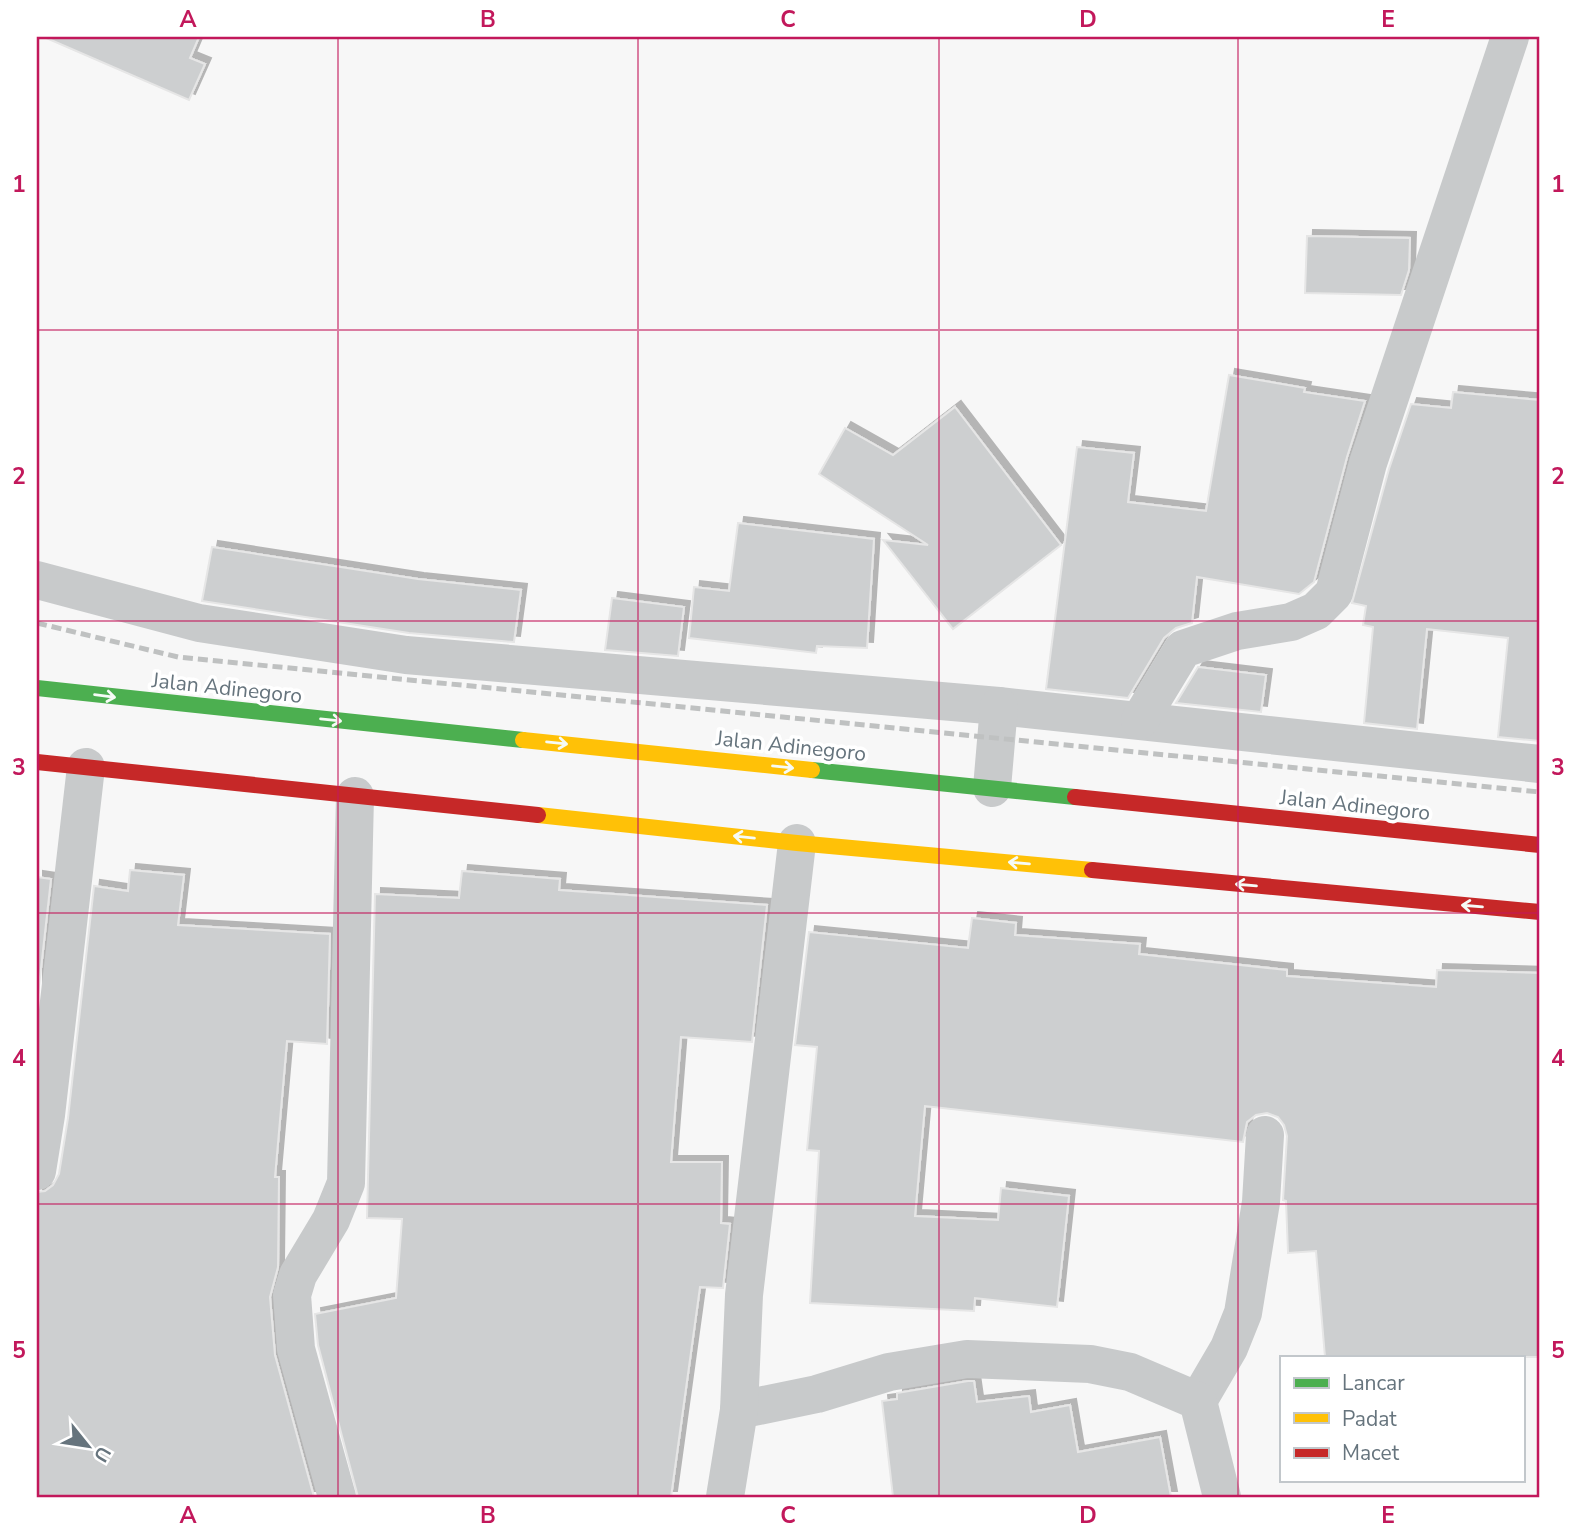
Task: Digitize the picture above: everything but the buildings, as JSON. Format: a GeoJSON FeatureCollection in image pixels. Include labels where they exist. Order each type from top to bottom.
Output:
{"type":"FeatureCollection","features":[{"type":"Feature","properties":{"kind":"highway","name":"Jalan Adinegoro"},"geometry":{"type":"LineString","coordinates":[[37,688],[1540,845]]}},
{"type":"Feature","properties":{"kind":"highway"},"geometry":{"type":"LineString","coordinates":[[37,762],[797,842],[1540,912]]}},
{"type":"Feature","properties":{"kind":"street"},"geometry":{"type":"LineString","coordinates":[[1140,720],[1182,649],[1237,631],[1292,622],[1316,611],[1334,593],[1368,463],[1510,37]]}},
{"type":"Feature","properties":{"kind":"street"},"geometry":{"type":"LineString","coordinates":[[37,580],[199,623],[406,655],[999,706],[1540,764]]}},
{"type":"Feature","properties":{"kind":"street"},"geometry":{"type":"LineString","coordinates":[[992,788],[999,706]]}},
{"type":"Feature","properties":{"kind":"street"},"geometry":{"type":"LineString","coordinates":[[37,1171],[46,1115],[86,767]]}},
{"type":"Feature","properties":{"kind":"street"},"geometry":{"type":"LineString","coordinates":[[337,1497],[296,1349],[292,1295],[298,1275],[331,1220],[346,1183],[355,796]]}},
{"type":"Feature","properties":{"kind":"street"},"geometry":{"type":"LineString","coordinates":[[725,1497],[739,1410],[744,1295],[797,842]]}},
{"type":"Feature","properties":{"kind":"street"},"geometry":{"type":"LineString","coordinates":[[1222,1497],[1198,1401],[1229,1348],[1243,1313],[1261,1202],[1265,1135]]}},
{"type":"Feature","properties":{"kind":"street"},"geometry":{"type":"LineString","coordinates":[[739,1410],[817,1394],[889,1372],[967,1359],[1090,1364],[1130,1372],[1198,1401]]}},
{"type":"Feature","properties":{"kind":"railway"},"geometry":{"type":"LineString","coordinates":[[37,623],[178,657],[1540,792]]}},
{"type":"Feature","properties":{"kind":"traffic: fast"},"geometry":{"type":"LineString","coordinates":[[37,688],[523,740]]}},
{"type":"Feature","properties":{"kind":"traffic: fast"},"geometry":{"type":"LineString","coordinates":[[812,770],[1075,797]]}},
{"type":"Feature","properties":{"kind":"traffic: slow"},"geometry":{"type":"LineString","coordinates":[[523,740],[812,770]]}},
{"type":"Feature","properties":{"kind":"traffic: slow"},"geometry":{"type":"LineString","coordinates":[[538,815],[797,843],[1092,870]]}},
{"type":"Feature","properties":{"kind":"traffic: jam"},"geometry":{"type":"LineString","coordinates":[[37,762],[538,815]]}},
{"type":"Feature","properties":{"kind":"traffic: jam"},"geometry":{"type":"LineString","coordinates":[[1075,797],[1540,845]]}},
{"type":"Feature","properties":{"kind":"traffic: jam"},"geometry":{"type":"LineString","coordinates":[[1092,870],[1540,912]]}}]}
